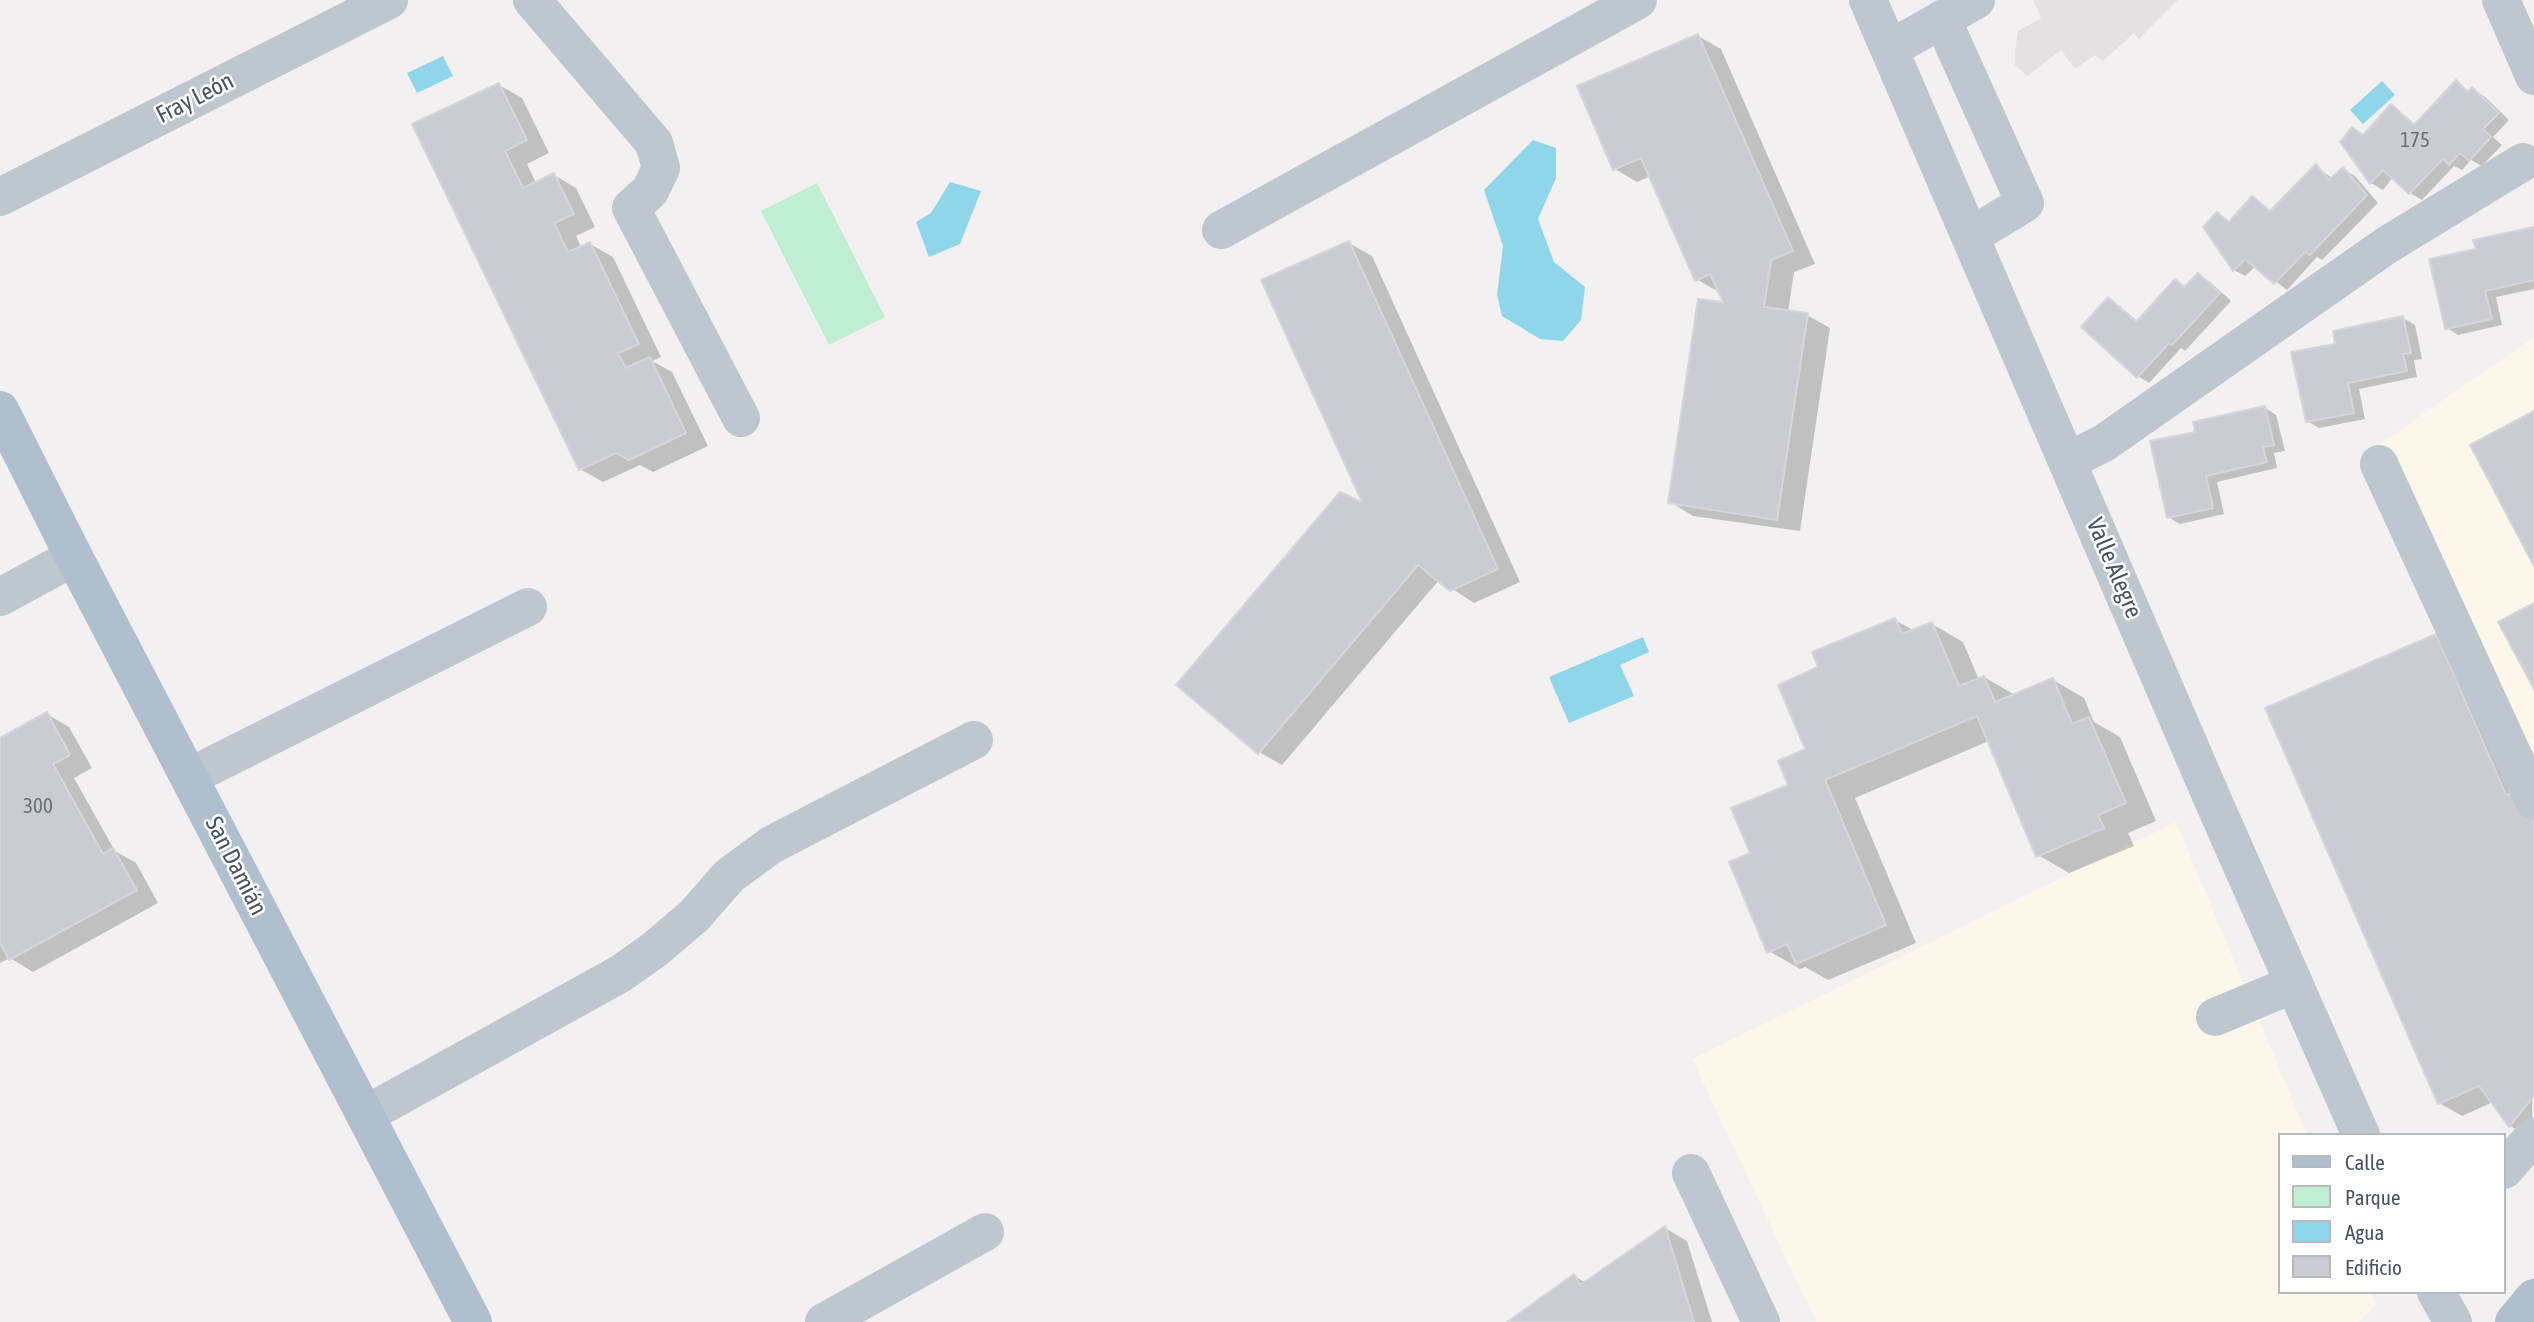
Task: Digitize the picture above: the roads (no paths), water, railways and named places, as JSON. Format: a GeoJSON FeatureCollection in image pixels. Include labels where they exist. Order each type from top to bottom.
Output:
{"type":"FeatureCollection","features":[{"type":"Feature","properties":{"kind":"main road","name":"San Damián"},"geometry":{"type":"LineString","coordinates":[[0,410],[473,1322]]}},
{"type":"Feature","properties":{"kind":"main road"},"geometry":{"type":"LineString","coordinates":[[2514,1322],[2534,1298]]}},
{"type":"Feature","properties":{"kind":"street","name":"Fray León"},"geometry":{"type":"LineString","coordinates":[[0,197],[389,0]]}},
{"type":"Feature","properties":{"kind":"street"},"geometry":{"type":"LineString","coordinates":[[532,0],[654,143],[661,168],[650,191],[631,208],[741,418]]}},
{"type":"Feature","properties":{"kind":"street"},"geometry":{"type":"LineString","coordinates":[[1221,230],[1639,0]]}},
{"type":"Feature","properties":{"kind":"street","name":"Valle Alegre"},"geometry":{"type":"LineString","coordinates":[[1868,0],[2360,1133]]}},
{"type":"Feature","properties":{"kind":"street"},"geometry":{"type":"LineString","coordinates":[[1890,49],[1976,0]]}},
{"type":"Feature","properties":{"kind":"street"},"geometry":{"type":"LineString","coordinates":[[2501,0],[2534,76]]}},
{"type":"Feature","properties":{"kind":"street"},"geometry":{"type":"LineString","coordinates":[[1941,19],[2025,204],[1971,236]]}},
{"type":"Feature","properties":{"kind":"street"},"geometry":{"type":"LineString","coordinates":[[2068,461],[2104,443],[2387,245],[2523,162]]}},
{"type":"Feature","properties":{"kind":"street"},"geometry":{"type":"LineString","coordinates":[[2379,464],[2534,801]]}},
{"type":"Feature","properties":{"kind":"street"},"geometry":{"type":"LineString","coordinates":[[0,597],[74,557]]}},
{"type":"Feature","properties":{"kind":"street"},"geometry":{"type":"LineString","coordinates":[[189,777],[528,607]]}},
{"type":"Feature","properties":{"kind":"street"},"geometry":{"type":"LineString","coordinates":[[365,1115],[620,974],[694,916],[729,876],[771,845],[974,740]]}},
{"type":"Feature","properties":{"kind":"street"},"geometry":{"type":"LineString","coordinates":[[2215,1017],[2294,984]]}},
{"type":"Feature","properties":{"kind":"street"},"geometry":{"type":"LineString","coordinates":[[2506,1168],[2534,1136]]}},
{"type":"Feature","properties":{"kind":"street"},"geometry":{"type":"LineString","coordinates":[[1691,1173],[1760,1322]]}},
{"type":"Feature","properties":{"kind":"street"},"geometry":{"type":"LineString","coordinates":[[824,1322],[985,1232]]}},
{"type":"Feature","properties":{"kind":"street"},"geometry":{"type":"LineString","coordinates":[[2437,1294],[2452,1322]]}},
{"type":"Feature","properties":{"kind":"water"},"geometry":{"type":"Polygon","coordinates":[[[443,56],[453,76],[417,93],[407,73],[443,56]]]}},
{"type":"Feature","properties":{"kind":"water"},"geometry":{"type":"Polygon","coordinates":[[[2382,81],[2395,95],[2363,124],[2350,110],[2382,81]]]}},
{"type":"Feature","properties":{"kind":"water"},"geometry":{"type":"Polygon","coordinates":[[[1533,140],[1556,148],[1556,178],[1538,219],[1554,262],[1585,287],[1581,320],[1563,341],[1540,339],[1502,316],[1497,295],[1503,246],[1484,190],[1533,140]]]}},
{"type":"Feature","properties":{"kind":"water"},"geometry":{"type":"Polygon","coordinates":[[[950,182],[981,191],[960,244],[929,257],[916,222],[931,213],[950,182]]]}},
{"type":"Feature","properties":{"kind":"water"},"geometry":{"type":"Polygon","coordinates":[[[1643,637],[1649,652],[1620,665],[1634,696],[1569,723],[1549,677],[1643,637]]]}}]}
